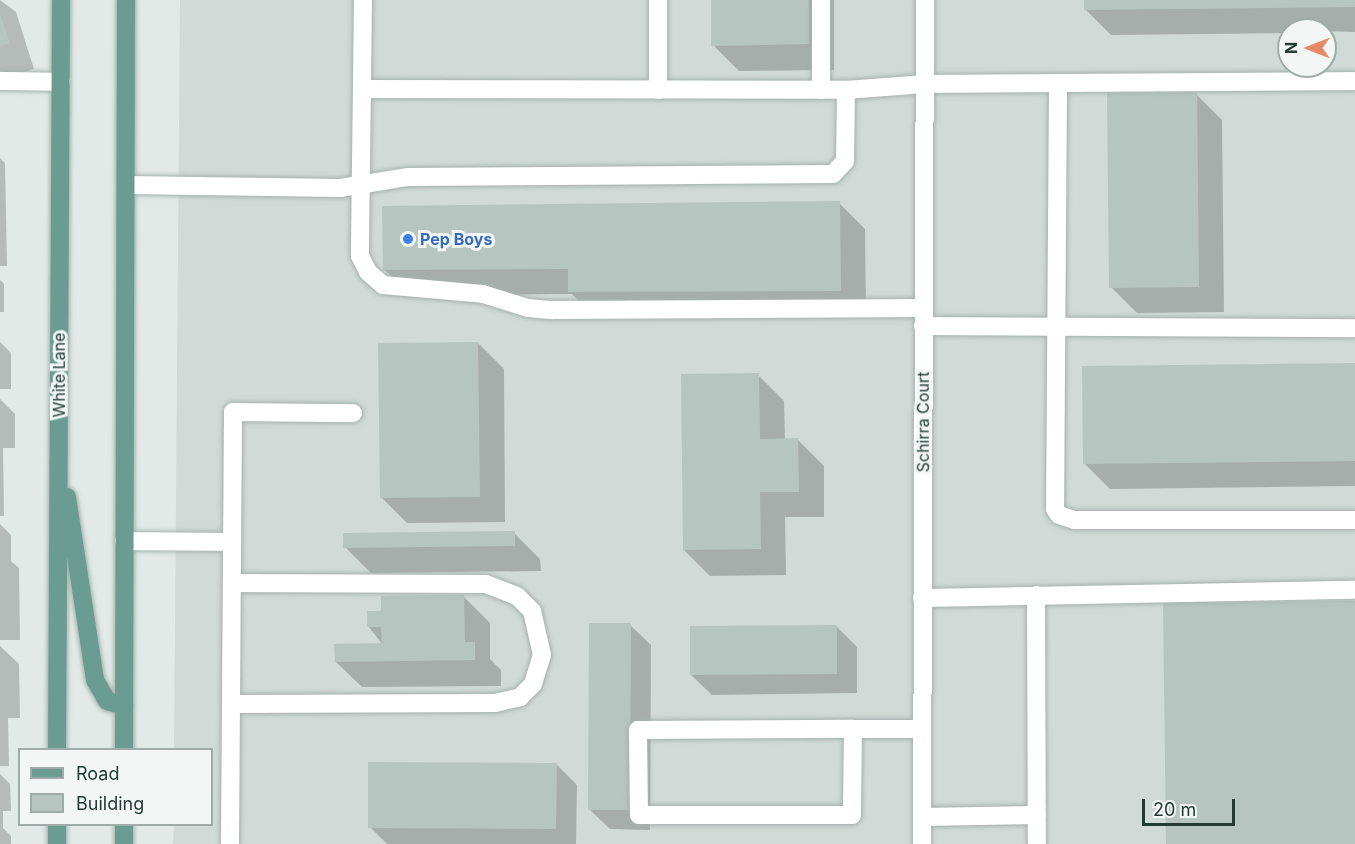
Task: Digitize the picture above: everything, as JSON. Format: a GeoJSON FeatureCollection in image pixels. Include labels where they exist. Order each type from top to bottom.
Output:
{"type":"FeatureCollection","features":[{"type":"Feature","properties":{"kind":"main road","name":"White Lane"},"geometry":{"type":"LineString","coordinates":[[57,748],[61,0]]}},
{"type":"Feature","properties":{"kind":"main road"},"geometry":{"type":"LineString","coordinates":[[124,748],[126,0]]}},
{"type":"Feature","properties":{"kind":"main road"},"geometry":{"type":"LineString","coordinates":[[58,442],[95,680],[107,700],[124,706]]}},
{"type":"Feature","properties":{"kind":"main road"},"geometry":{"type":"LineString","coordinates":[[57,826],[57,844]]}},
{"type":"Feature","properties":{"kind":"main road"},"geometry":{"type":"LineString","coordinates":[[124,826],[124,844]]}},
{"type":"Feature","properties":{"kind":"street"},"geometry":{"type":"LineString","coordinates":[[363,0],[360,256],[368,272],[383,285],[474,293],[528,308],[553,310],[923,317],[1055,326],[1355,328]]}},
{"type":"Feature","properties":{"kind":"street"},"geometry":{"type":"LineString","coordinates":[[658,0],[658,90]]}},
{"type":"Feature","properties":{"kind":"street"},"geometry":{"type":"LineString","coordinates":[[822,0],[822,90]]}},
{"type":"Feature","properties":{"kind":"street","name":"Schirra Court"},"geometry":{"type":"LineString","coordinates":[[922,844],[925,0]]}},
{"type":"Feature","properties":{"kind":"street"},"geometry":{"type":"LineString","coordinates":[[0,81],[61,82]]}},
{"type":"Feature","properties":{"kind":"street"},"geometry":{"type":"LineString","coordinates":[[363,89],[846,90],[924,84],[1058,85],[1355,81]]}},
{"type":"Feature","properties":{"kind":"street"},"geometry":{"type":"LineString","coordinates":[[1058,85],[1053,502],[1059,515],[1074,520],[1355,520]]}},
{"type":"Feature","properties":{"kind":"street"},"geometry":{"type":"LineString","coordinates":[[126,185],[340,188],[362,182],[408,177],[833,174],[845,161],[846,90]]}},
{"type":"Feature","properties":{"kind":"street"},"geometry":{"type":"LineString","coordinates":[[230,844],[233,412],[353,413]]}},
{"type":"Feature","properties":{"kind":"street"},"geometry":{"type":"LineString","coordinates":[[124,541],[232,542]]}},
{"type":"Feature","properties":{"kind":"street"},"geometry":{"type":"LineString","coordinates":[[231,704],[495,703],[520,697],[533,684],[542,655],[532,611],[516,596],[486,584],[232,583]]}},
{"type":"Feature","properties":{"kind":"street"},"geometry":{"type":"LineString","coordinates":[[922,598],[1355,590]]}},
{"type":"Feature","properties":{"kind":"street"},"geometry":{"type":"LineString","coordinates":[[1036,596],[1037,844]]}},
{"type":"Feature","properties":{"kind":"street"},"geometry":{"type":"LineString","coordinates":[[854,729],[852,815],[639,814],[638,730],[854,729],[922,729]]}},
{"type":"Feature","properties":{"kind":"street"},"geometry":{"type":"LineString","coordinates":[[922,817],[1037,815]]}},
{"type":"Feature","properties":{"kind":"shaded area"},"geometry":{"type":"Polygon","coordinates":[[[180,0],[1355,0],[1355,844],[173,844],[174,826],[213,826],[213,748],[174,748],[180,0]]]}},
{"type":"Feature","properties":{"kind":"building"},"geometry":{"type":"Polygon","coordinates":[[[711,0],[809,0],[809,44],[711,46],[711,0]]]}},
{"type":"Feature","properties":{"kind":"building"},"geometry":{"type":"Polygon","coordinates":[[[1084,0],[1355,0],[1355,7],[1084,10],[1084,0]]]}},
{"type":"Feature","properties":{"kind":"building"},"geometry":{"type":"Polygon","coordinates":[[[0,14],[10,43],[0,46],[0,14]]]}},
{"type":"Feature","properties":{"kind":"building"},"geometry":{"type":"Polygon","coordinates":[[[1197,92],[1199,287],[1109,288],[1107,93],[1197,92]]]}},
{"type":"Feature","properties":{"kind":"building"},"geometry":{"type":"Polygon","coordinates":[[[840,201],[841,291],[568,292],[568,269],[383,270],[382,206],[840,201]]]}},
{"type":"Feature","properties":{"kind":"building"},"geometry":{"type":"Polygon","coordinates":[[[478,342],[480,497],[380,498],[378,343],[478,342]]]}},
{"type":"Feature","properties":{"kind":"building"},"geometry":{"type":"Polygon","coordinates":[[[1355,363],[1355,461],[1083,464],[1082,366],[1355,363]]]}},
{"type":"Feature","properties":{"kind":"building"},"geometry":{"type":"Polygon","coordinates":[[[759,373],[760,439],[798,438],[799,492],[760,492],[761,549],[683,550],[681,374],[759,373]]]}},
{"type":"Feature","properties":{"kind":"building"},"geometry":{"type":"Polygon","coordinates":[[[515,531],[515,546],[343,548],[343,533],[515,531]]]}},
{"type":"Feature","properties":{"kind":"building"},"geometry":{"type":"Polygon","coordinates":[[[464,595],[465,642],[475,642],[475,660],[335,662],[334,644],[382,643],[381,627],[367,627],[367,611],[381,611],[381,596],[464,595]]]}},
{"type":"Feature","properties":{"kind":"building"},"geometry":{"type":"Polygon","coordinates":[[[1355,601],[1355,844],[1166,844],[1163,603],[1355,601]]]}},
{"type":"Feature","properties":{"kind":"building"},"geometry":{"type":"Polygon","coordinates":[[[589,623],[631,623],[630,810],[588,810],[589,623]]]}},
{"type":"Feature","properties":{"kind":"building"},"geometry":{"type":"Polygon","coordinates":[[[837,625],[837,674],[690,675],[690,626],[837,625]]]}},
{"type":"Feature","properties":{"kind":"building"},"geometry":{"type":"Polygon","coordinates":[[[368,762],[557,763],[556,829],[368,828],[368,762]]]}},
{"type":"Feature","properties":{"kind":"place","name":"Pep Boys"},"geometry":{"type":"Point","coordinates":[408,239]}}]}
